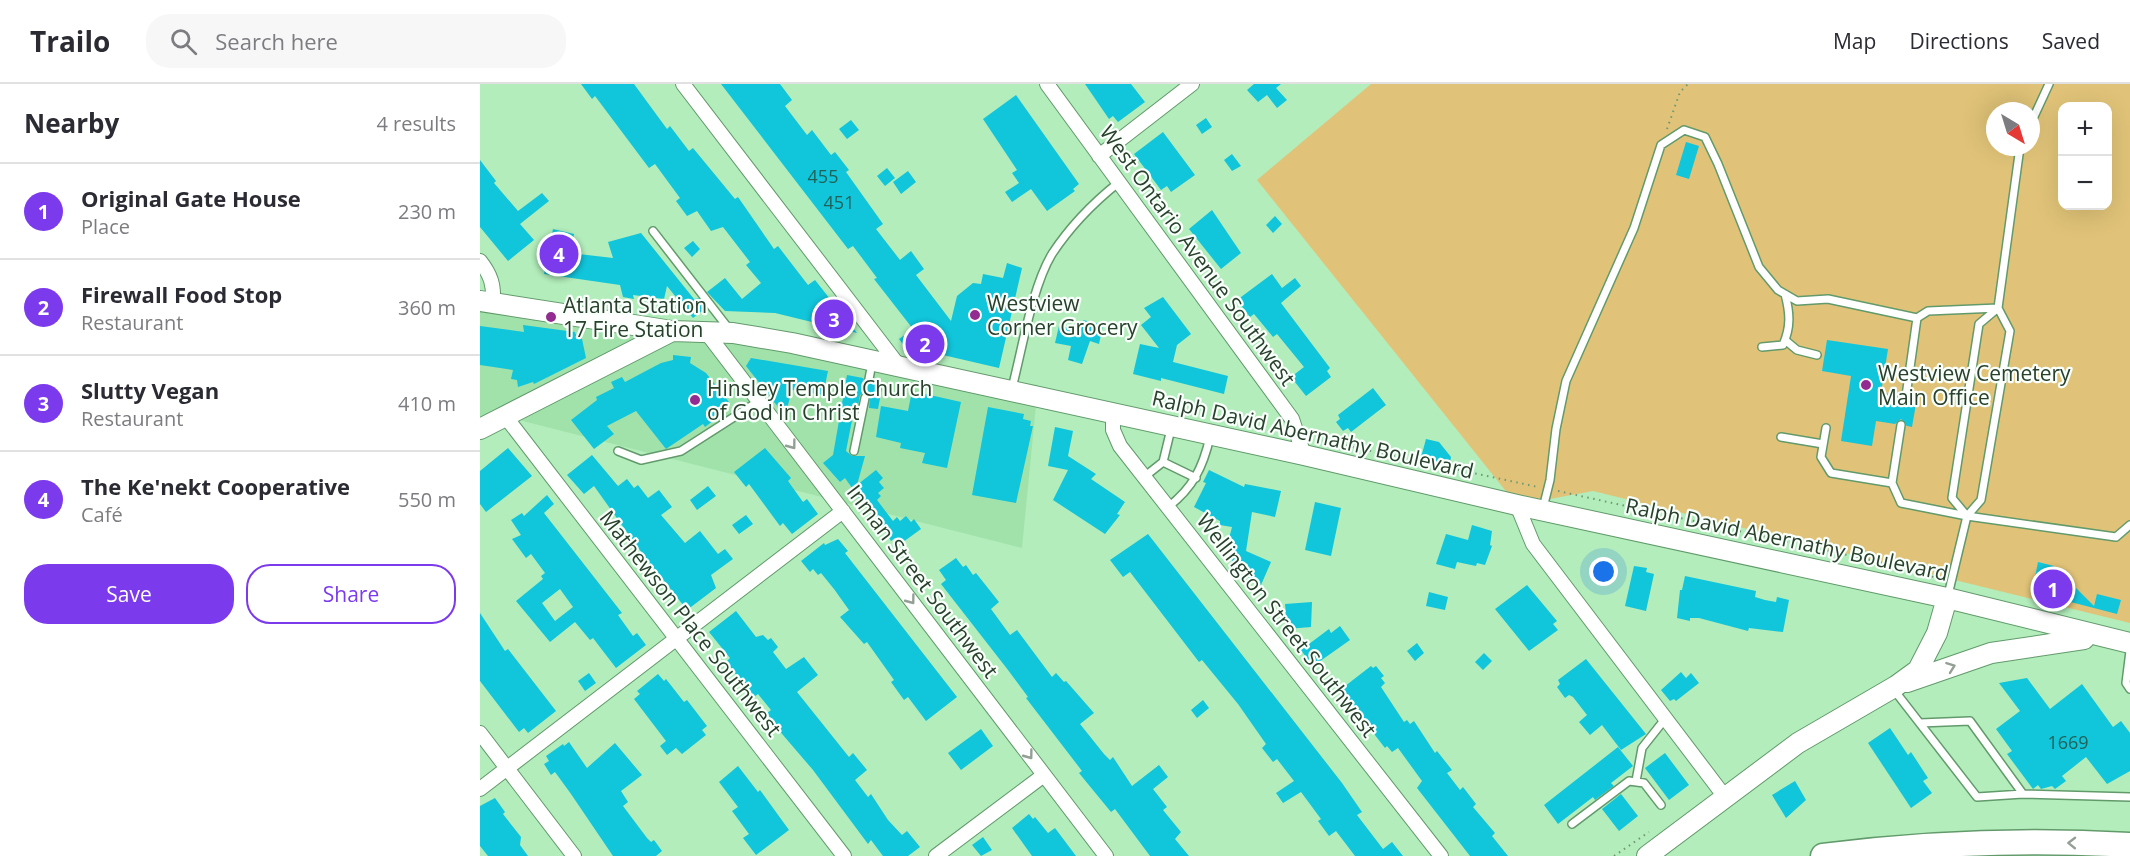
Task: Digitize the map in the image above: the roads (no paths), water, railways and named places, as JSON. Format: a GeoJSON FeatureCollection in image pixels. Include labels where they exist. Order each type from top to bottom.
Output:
{"type":"FeatureCollection","features":[{"type":"Feature","properties":{"kind":"highway"},"geometry":{"type":"LineString","coordinates":[[1823,856],[1910,847],[2018,842],[2124,842]]}},
{"type":"Feature","properties":{"kind":"main road","name":"Ralph David Abernathy Boulevard"},"geometry":{"type":"LineString","coordinates":[[487,302],[672,331],[733,333],[873,360],[1304,455],[1542,511],[1947,598],[2130,643]]}},
{"type":"Feature","properties":{"kind":"main road"},"geometry":{"type":"LineString","coordinates":[[480,429],[672,331]]}},
{"type":"Feature","properties":{"kind":"main road"},"geometry":{"type":"LineString","coordinates":[[1647,856],[1827,724],[1894,687],[1918,669],[1928,655],[1947,598]]}},
{"type":"Feature","properties":{"kind":"main road"},"geometry":{"type":"LineString","coordinates":[[2022,646],[2024,618]]}},
{"type":"Feature","properties":{"kind":"main road"},"geometry":{"type":"LineString","coordinates":[[1894,687],[1991,652],[2100,637]]}},
{"type":"Feature","properties":{"kind":"street"},"geometry":{"type":"LineString","coordinates":[[683,84],[899,366]]}},
{"type":"Feature","properties":{"kind":"street","name":"West Ontario Avenue Southwest"},"geometry":{"type":"LineString","coordinates":[[1047,84],[1292,419],[1304,455]]}},
{"type":"Feature","properties":{"kind":"street"},"geometry":{"type":"LineString","coordinates":[[1099,156],[1192,84]]}},
{"type":"Feature","properties":{"kind":"street"},"geometry":{"type":"LineString","coordinates":[[480,261],[489,272],[494,285],[487,302]]}},
{"type":"Feature","properties":{"kind":"street","name":"Inman Street Southwest"},"geometry":{"type":"LineString","coordinates":[[706,332],[1106,856]]}},
{"type":"Feature","properties":{"kind":"street","name":"Wellington Street Southwest"},"geometry":{"type":"LineString","coordinates":[[1113,413],[1113,430],[1120,446],[1441,856]]}},
{"type":"Feature","properties":{"kind":"street","name":"Mathewson Place Southwest"},"geometry":{"type":"LineString","coordinates":[[505,416],[844,856]]}},
{"type":"Feature","properties":{"kind":"street"},"geometry":{"type":"LineString","coordinates":[[1517,505],[1533,544],[1725,797]]}},
{"type":"Feature","properties":{"kind":"street"},"geometry":{"type":"LineString","coordinates":[[480,789],[843,511]]}},
{"type":"Feature","properties":{"kind":"street"},"geometry":{"type":"LineString","coordinates":[[480,733],[574,856]]}},
{"type":"Feature","properties":{"kind":"street"},"geometry":{"type":"LineString","coordinates":[[936,856],[1044,775]]}},
{"type":"Feature","properties":{"kind":"lane"},"geometry":{"type":"LineString","coordinates":[[2040,104],[2049,84]]}},
{"type":"Feature","properties":{"kind":"lane"},"geometry":{"type":"LineString","coordinates":[[1542,511],[1550,480],[1556,429],[1566,381],[1634,228],[1661,146],[1684,130],[1705,137],[1759,267],[1778,290],[1797,301],[1827,298],[1917,318]]}},
{"type":"Feature","properties":{"kind":"lane"},"geometry":{"type":"LineString","coordinates":[[1947,598],[1967,516],[1981,500],[2010,331],[1998,308],[2019,156]]}},
{"type":"Feature","properties":{"kind":"lane"},"geometry":{"type":"LineString","coordinates":[[1011,390],[1040,283],[1051,256],[1087,212],[1118,183]]}},
{"type":"Feature","properties":{"kind":"lane"},"geometry":{"type":"LineString","coordinates":[[653,231],[733,333]]}},
{"type":"Feature","properties":{"kind":"lane"},"geometry":{"type":"LineString","coordinates":[[1762,347],[1783,345],[1789,332],[1790,313],[1785,294]]}},
{"type":"Feature","properties":{"kind":"lane"},"geometry":{"type":"LineString","coordinates":[[1906,396],[1917,318],[1928,310],[1998,308]]}},
{"type":"Feature","properties":{"kind":"lane"},"geometry":{"type":"LineString","coordinates":[[1967,516],[1952,498],[1979,324],[1998,308]]}},
{"type":"Feature","properties":{"kind":"lane"},"geometry":{"type":"LineString","coordinates":[[1785,340],[1797,350],[1817,355]]}},
{"type":"Feature","properties":{"kind":"lane"},"geometry":{"type":"LineString","coordinates":[[869,380],[873,360]]}},
{"type":"Feature","properties":{"kind":"lane"},"geometry":{"type":"LineString","coordinates":[[854,451],[865,398]]}},
{"type":"Feature","properties":{"kind":"lane"},"geometry":{"type":"LineString","coordinates":[[618,451],[641,460],[681,451],[759,401]]}},
{"type":"Feature","properties":{"kind":"lane"},"geometry":{"type":"LineString","coordinates":[[1901,425],[1892,483],[1901,503],[1967,516],[2116,537],[2130,525]]}},
{"type":"Feature","properties":{"kind":"lane"},"geometry":{"type":"LineString","coordinates":[[1144,477],[1163,462],[1171,426]]}},
{"type":"Feature","properties":{"kind":"lane"},"geometry":{"type":"LineString","coordinates":[[1826,428],[1821,457],[1831,473],[1892,483]]}},
{"type":"Feature","properties":{"kind":"lane"},"geometry":{"type":"LineString","coordinates":[[1168,507],[1186,493],[1196,478],[1204,463],[1210,435]]}},
{"type":"Feature","properties":{"kind":"lane"},"geometry":{"type":"LineString","coordinates":[[1781,437],[1823,444]]}},
{"type":"Feature","properties":{"kind":"lane"},"geometry":{"type":"LineString","coordinates":[[1163,462],[1196,478]]}},
{"type":"Feature","properties":{"kind":"lane"},"geometry":{"type":"LineString","coordinates":[[2129,685],[2130,651]]}},
{"type":"Feature","properties":{"kind":"lane"},"geometry":{"type":"LineString","coordinates":[[1894,687],[1977,797],[2023,794],[2130,797]]}},
{"type":"Feature","properties":{"kind":"lane"},"geometry":{"type":"LineString","coordinates":[[1636,781],[1642,748],[1665,719]]}},
{"type":"Feature","properties":{"kind":"lane"},"geometry":{"type":"LineString","coordinates":[[1920,723],[1970,720],[2023,794]]}},
{"type":"Feature","properties":{"kind":"lane"},"geometry":{"type":"LineString","coordinates":[[1572,824],[1629,781],[1644,783],[1661,805]]}},
{"type":"Feature","properties":{"kind":"place","name":"The Ke'nekt Cooperative"},"geometry":{"type":"Point","coordinates":[559,254]}},
{"type":"Feature","properties":{"kind":"place","name":"Westview Corner Grocery"},"geometry":{"type":"Point","coordinates":[975,315]}},
{"type":"Feature","properties":{"kind":"place","name":"Atlanta Station 17 Fire Station"},"geometry":{"type":"Point","coordinates":[551,317]}},
{"type":"Feature","properties":{"kind":"place","name":"Slutty Vegan"},"geometry":{"type":"Point","coordinates":[834,319]}},
{"type":"Feature","properties":{"kind":"place","name":"Firewall Food Stop"},"geometry":{"type":"Point","coordinates":[925,344]}},
{"type":"Feature","properties":{"kind":"place","name":"Westview Cemetery Main Office"},"geometry":{"type":"Point","coordinates":[1866,385]}},
{"type":"Feature","properties":{"kind":"place","name":"Hinsley Temple Church of God in Christ"},"geometry":{"type":"Point","coordinates":[695,400]}},
{"type":"Feature","properties":{"kind":"place","name":"Original Gate House"},"geometry":{"type":"Point","coordinates":[2053,589]}}]}
